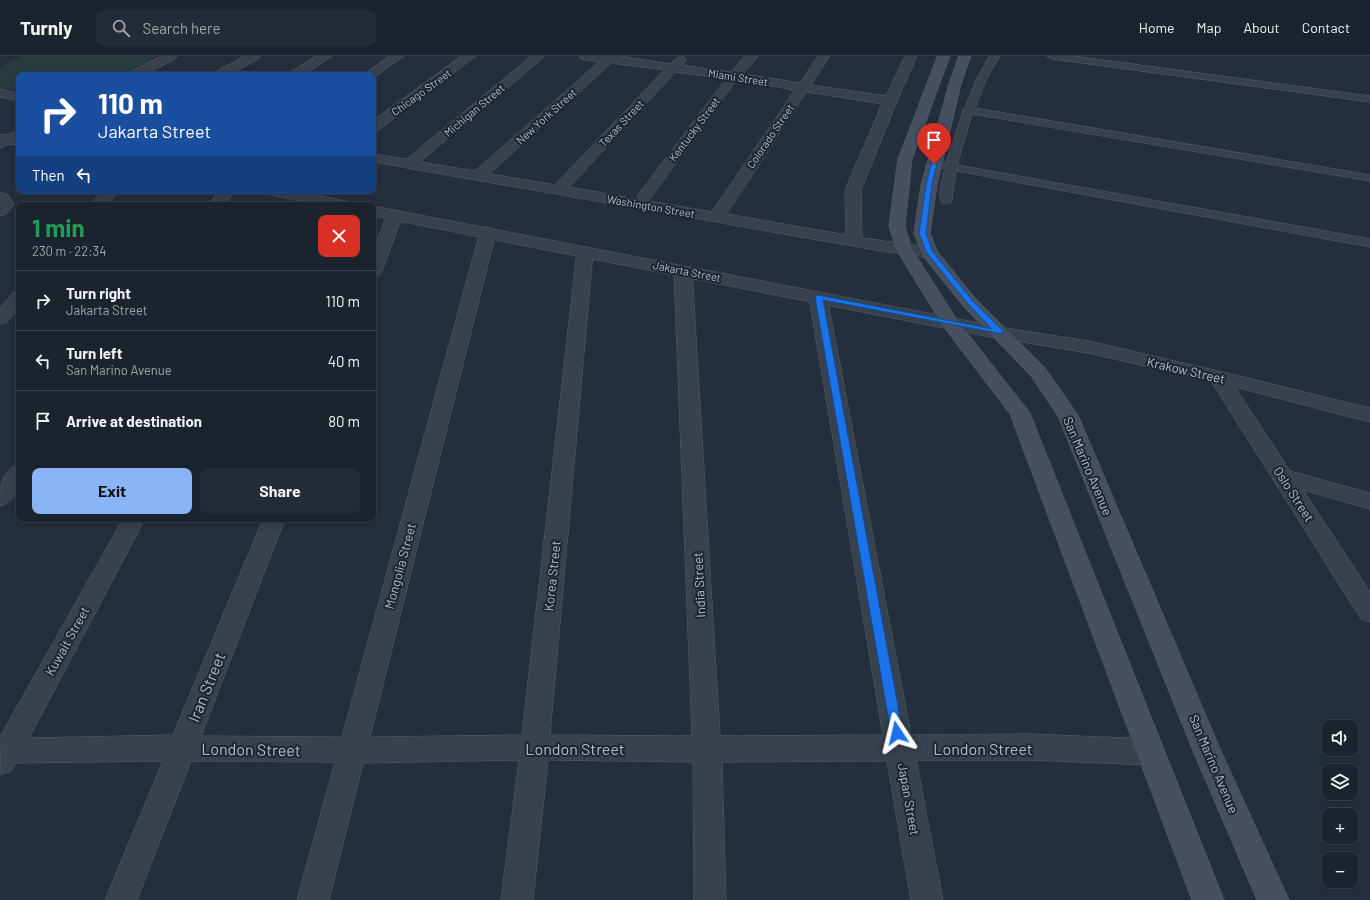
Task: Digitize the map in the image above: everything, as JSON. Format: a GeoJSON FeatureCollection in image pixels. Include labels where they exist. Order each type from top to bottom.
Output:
{"type":"FeatureCollection","features":[{"type":"Feature","properties":{"kind":"main road"},"geometry":{"type":"LineString","coordinates":[[944,56],[905,159],[897,226],[904,249],[950,322],[1020,413],[1208,900]]}},
{"type":"Feature","properties":{"kind":"main road","name":"San Marino Avenue"},"geometry":{"type":"LineString","coordinates":[[965,56],[948,108],[934,164],[929,185],[922,233],[929,252],[970,302],[1038,372],[1068,416],[1204,744],[1273,900]]}},
{"type":"Feature","properties":{"kind":"main road"},"geometry":{"type":"LineString","coordinates":[[925,104],[948,108]]}},
{"type":"Feature","properties":{"kind":"street"},"geometry":{"type":"LineString","coordinates":[[140,72],[171,56]]}},
{"type":"Feature","properties":{"kind":"street"},"geometry":{"type":"LineString","coordinates":[[225,72],[254,56]]}},
{"type":"Feature","properties":{"kind":"street"},"geometry":{"type":"LineString","coordinates":[[300,72],[326,56]]}},
{"type":"Feature","properties":{"kind":"street"},"geometry":{"type":"LineString","coordinates":[[374,72],[398,56]]}},
{"type":"Feature","properties":{"kind":"street","name":"Chicago Street"},"geometry":{"type":"LineString","coordinates":[[376,125],[470,56]]}},
{"type":"Feature","properties":{"kind":"street","name":"Michigan Street"},"geometry":{"type":"LineString","coordinates":[[410,164],[539,56]]}},
{"type":"Feature","properties":{"kind":"street","name":"Miami Street"},"geometry":{"type":"LineString","coordinates":[[585,56],[611,58],[734,76],[890,101]]}},
{"type":"Feature","properties":{"kind":"street","name":"Texas Street"},"geometry":{"type":"LineString","coordinates":[[559,190],[684,56]]}},
{"type":"Feature","properties":{"kind":"street","name":"Kentucky Street"},"geometry":{"type":"LineString","coordinates":[[638,204],[734,76],[752,56]]}},
{"type":"Feature","properties":{"kind":"street","name":"Colorado Street"},"geometry":{"type":"LineString","coordinates":[[717,217],[824,56]]}},
{"type":"Feature","properties":{"kind":"street"},"geometry":{"type":"LineString","coordinates":[[854,241],[853,190],[890,101],[911,56]]}},
{"type":"Feature","properties":{"kind":"street","name":"New York Street"},"geometry":{"type":"LineString","coordinates":[[479,176],[611,58]]}},
{"type":"Feature","properties":{"kind":"street"},"geometry":{"type":"LineString","coordinates":[[0,93],[16,96]]}},
{"type":"Feature","properties":{"kind":"street","name":"Washington Street"},"geometry":{"type":"LineString","coordinates":[[376,158],[854,241],[929,252]]}},
{"type":"Feature","properties":{"kind":"street"},"geometry":{"type":"LineString","coordinates":[[102,202],[108,194]]}},
{"type":"Feature","properties":{"kind":"street"},"geometry":{"type":"LineString","coordinates":[[282,194],[308,202]]}},
{"type":"Feature","properties":{"kind":"street"},"geometry":{"type":"LineString","coordinates":[[0,197],[3,198],[6,205],[0,211]]}},
{"type":"Feature","properties":{"kind":"street","name":"Jakarta Street"},"geometry":{"type":"LineString","coordinates":[[376,212],[488,232],[1000,333]]}},
{"type":"Feature","properties":{"kind":"street"},"geometry":{"type":"LineString","coordinates":[[376,263],[395,215]]}},
{"type":"Feature","properties":{"kind":"street","name":"Mongolia Street"},"geometry":{"type":"LineString","coordinates":[[313,900],[488,232]]}},
{"type":"Feature","properties":{"kind":"street","name":"Korea Street"},"geometry":{"type":"LineString","coordinates":[[517,900],[535,748],[585,252]]}},
{"type":"Feature","properties":{"kind":"street","name":"India Street"},"geometry":{"type":"LineString","coordinates":[[683,271],[707,749],[710,900]]}},
{"type":"Feature","properties":{"kind":"street","name":"Japan Street"},"geometry":{"type":"LineString","coordinates":[[818,297],[927,900]]}},
{"type":"Feature","properties":{"kind":"street"},"geometry":{"type":"LineString","coordinates":[[0,319],[16,300]]}},
{"type":"Feature","properties":{"kind":"street","name":"Krakow Street"},"geometry":{"type":"LineString","coordinates":[[1000,333],[1088,347],[1218,377],[1370,415]]}},
{"type":"Feature","properties":{"kind":"street","name":"Oslo Street"},"geometry":{"type":"LineString","coordinates":[[1218,377],[1370,612]]}},
{"type":"Feature","properties":{"kind":"street"},"geometry":{"type":"LineString","coordinates":[[0,498],[16,476]]}},
{"type":"Feature","properties":{"kind":"street"},"geometry":{"type":"LineString","coordinates":[[1283,478],[1370,501]]}},
{"type":"Feature","properties":{"kind":"street","name":"Kuwait Street"},"geometry":{"type":"LineString","coordinates":[[2,755],[132,522]]}},
{"type":"Feature","properties":{"kind":"street","name":"Iran Street"},"geometry":{"type":"LineString","coordinates":[[120,900],[273,522]]}},
{"type":"Feature","properties":{"kind":"street","name":"London Street"},"geometry":{"type":"LineString","coordinates":[[2,755],[182,748],[352,750],[535,748],[900,749],[1028,747],[1151,752]]}},
{"type":"Feature","properties":{"kind":"lane"},"geometry":{"type":"LineString","coordinates":[[946,200],[951,167],[967,110],[985,71],[994,56]]}},
{"type":"Feature","properties":{"kind":"lane"},"geometry":{"type":"LineString","coordinates":[[1052,56],[1370,99]]}},
{"type":"Feature","properties":{"kind":"lane"},"geometry":{"type":"LineString","coordinates":[[967,110],[1370,178]]}},
{"type":"Feature","properties":{"kind":"lane"},"geometry":{"type":"LineString","coordinates":[[934,164],[1370,243]]}},
{"type":"Feature","properties":{"kind":"green space"},"geometry":{"type":"Polygon","coordinates":[[[23,56],[157,56],[128,72],[16,72],[16,90],[0,87],[0,67],[23,56]]]}},
{"type":"Feature","properties":{"kind":"route"},"geometry":{"type":"LineString","coordinates":[[897,733],[818,297],[1000,333],[970,302],[929,252],[922,233],[929,185],[934,164]]}}]}
